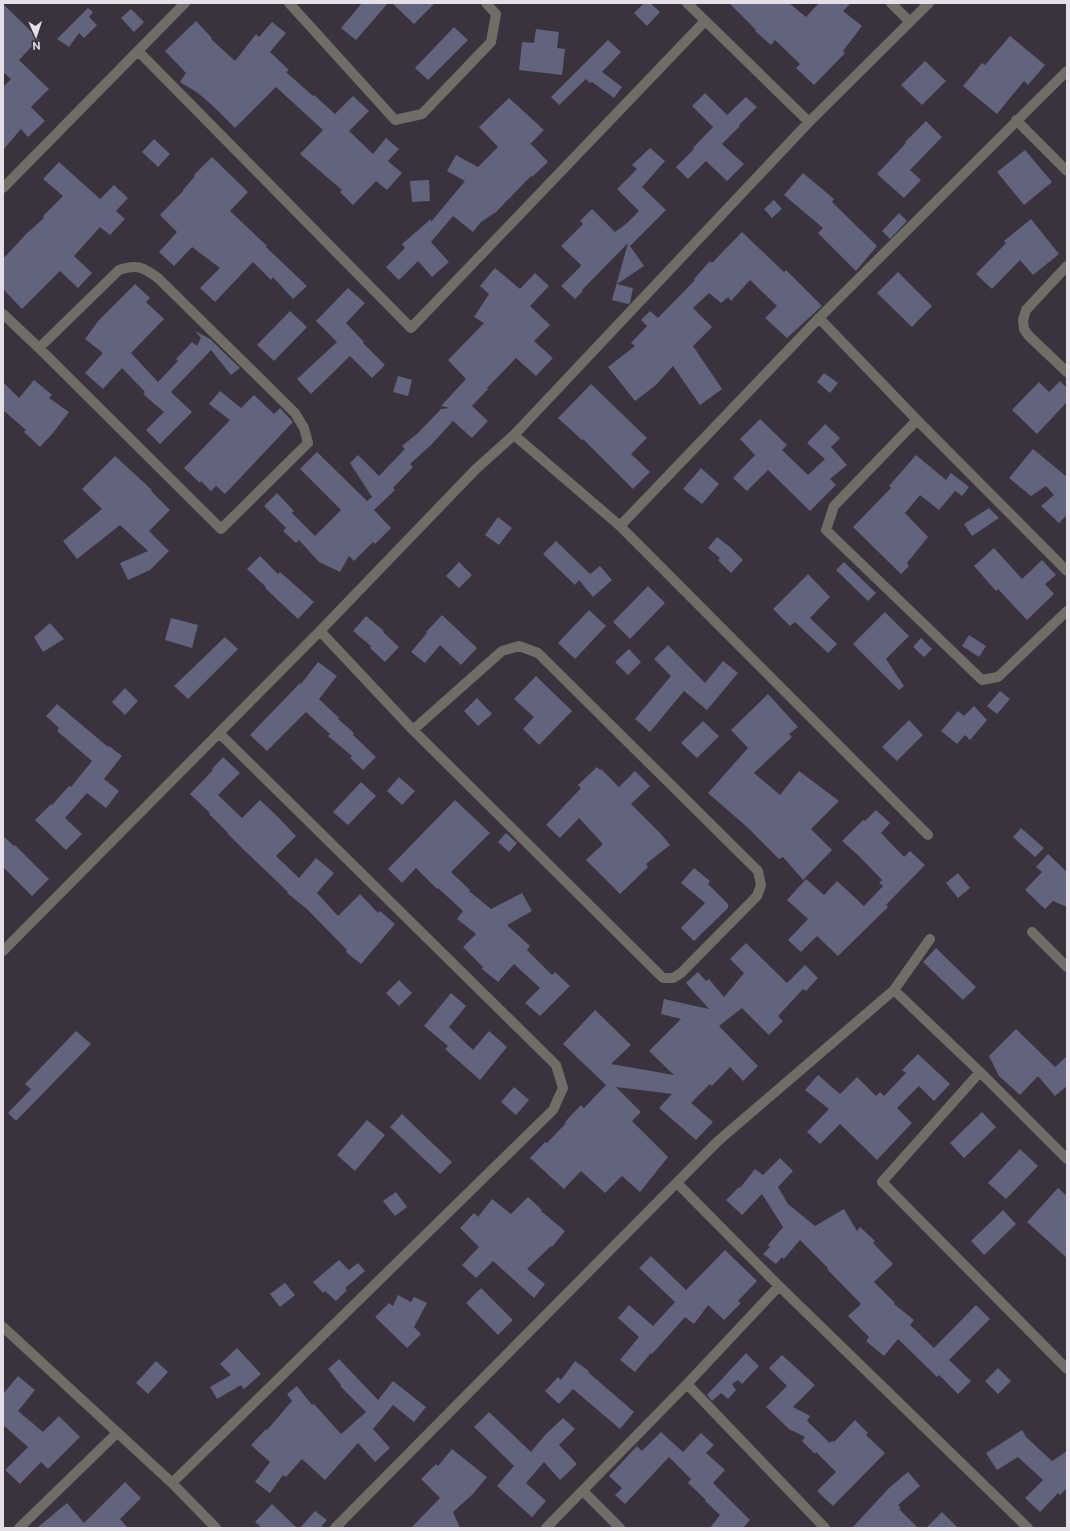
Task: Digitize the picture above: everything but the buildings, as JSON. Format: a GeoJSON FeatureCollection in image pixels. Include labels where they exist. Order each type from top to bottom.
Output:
{"type":"FeatureCollection","features":[{"type":"Feature","properties":{"kind":"street"},"geometry":{"type":"LineString","coordinates":[[3,188],[185,3]]}},
{"type":"Feature","properties":{"kind":"street"},"geometry":{"type":"LineString","coordinates":[[289,3],[395,120],[422,114],[491,42],[496,14],[486,3]]}},
{"type":"Feature","properties":{"kind":"street"},"geometry":{"type":"LineString","coordinates":[[687,3],[809,122]]}},
{"type":"Feature","properties":{"kind":"street"},"geometry":{"type":"LineString","coordinates":[[891,3],[910,22]]}},
{"type":"Feature","properties":{"kind":"street"},"geometry":{"type":"LineString","coordinates":[[3,951],[320,631],[476,469],[514,435],[809,122],[929,3]]}},
{"type":"Feature","properties":{"kind":"street"},"geometry":{"type":"LineString","coordinates":[[138,51],[411,328],[705,21]]}},
{"type":"Feature","properties":{"kind":"street"},"geometry":{"type":"LineString","coordinates":[[620,526],[819,318],[1016,120],[1067,71]]}},
{"type":"Feature","properties":{"kind":"street"},"geometry":{"type":"LineString","coordinates":[[1016,120],[1067,171]]}},
{"type":"Feature","properties":{"kind":"street"},"geometry":{"type":"LineString","coordinates":[[3,314],[221,529],[308,443],[304,428],[295,413],[158,278],[139,266],[119,270],[39,348]]}},
{"type":"Feature","properties":{"kind":"street"},"geometry":{"type":"LineString","coordinates":[[1067,266],[1026,310],[1022,320],[1024,329],[1029,336],[1067,372]]}},
{"type":"Feature","properties":{"kind":"street"},"geometry":{"type":"LineString","coordinates":[[819,318],[917,420],[1067,571]]}},
{"type":"Feature","properties":{"kind":"street"},"geometry":{"type":"LineString","coordinates":[[917,420],[834,506],[826,530],[982,680],[998,677],[1067,611]]}},
{"type":"Feature","properties":{"kind":"street"},"geometry":{"type":"LineString","coordinates":[[514,435],[620,526],[928,835]]}},
{"type":"Feature","properties":{"kind":"street"},"geometry":{"type":"LineString","coordinates":[[320,631],[413,730],[662,978],[673,978],[681,973],[758,896],[761,885],[758,871],[538,653],[519,646],[502,651],[413,730]]}},
{"type":"Feature","properties":{"kind":"street"},"geometry":{"type":"LineString","coordinates":[[172,1483],[553,1110],[563,1088],[556,1065],[219,733]]}},
{"type":"Feature","properties":{"kind":"street"},"geometry":{"type":"LineString","coordinates":[[1032,932],[1067,967]]}},
{"type":"Feature","properties":{"kind":"street"},"geometry":{"type":"LineString","coordinates":[[335,1528],[718,1141],[894,990],[930,939]]}},
{"type":"Feature","properties":{"kind":"street"},"geometry":{"type":"LineString","coordinates":[[894,990],[980,1072],[1067,1159]]}},
{"type":"Feature","properties":{"kind":"street"},"geometry":{"type":"LineString","coordinates":[[980,1072],[882,1182],[1067,1369]]}},
{"type":"Feature","properties":{"kind":"street"},"geometry":{"type":"LineString","coordinates":[[677,1184],[779,1286],[1028,1528]]}},
{"type":"Feature","properties":{"kind":"street"},"geometry":{"type":"LineString","coordinates":[[546,1528],[687,1384],[779,1286]]}},
{"type":"Feature","properties":{"kind":"street"},"geometry":{"type":"LineString","coordinates":[[3,1327],[172,1483],[216,1528]]}},
{"type":"Feature","properties":{"kind":"street"},"geometry":{"type":"LineString","coordinates":[[687,1384],[826,1528]]}},
{"type":"Feature","properties":{"kind":"street"},"geometry":{"type":"LineString","coordinates":[[19,1528],[117,1433]]}},
{"type":"Feature","properties":{"kind":"street"},"geometry":{"type":"LineString","coordinates":[[583,1491],[620,1528]]}}]}
